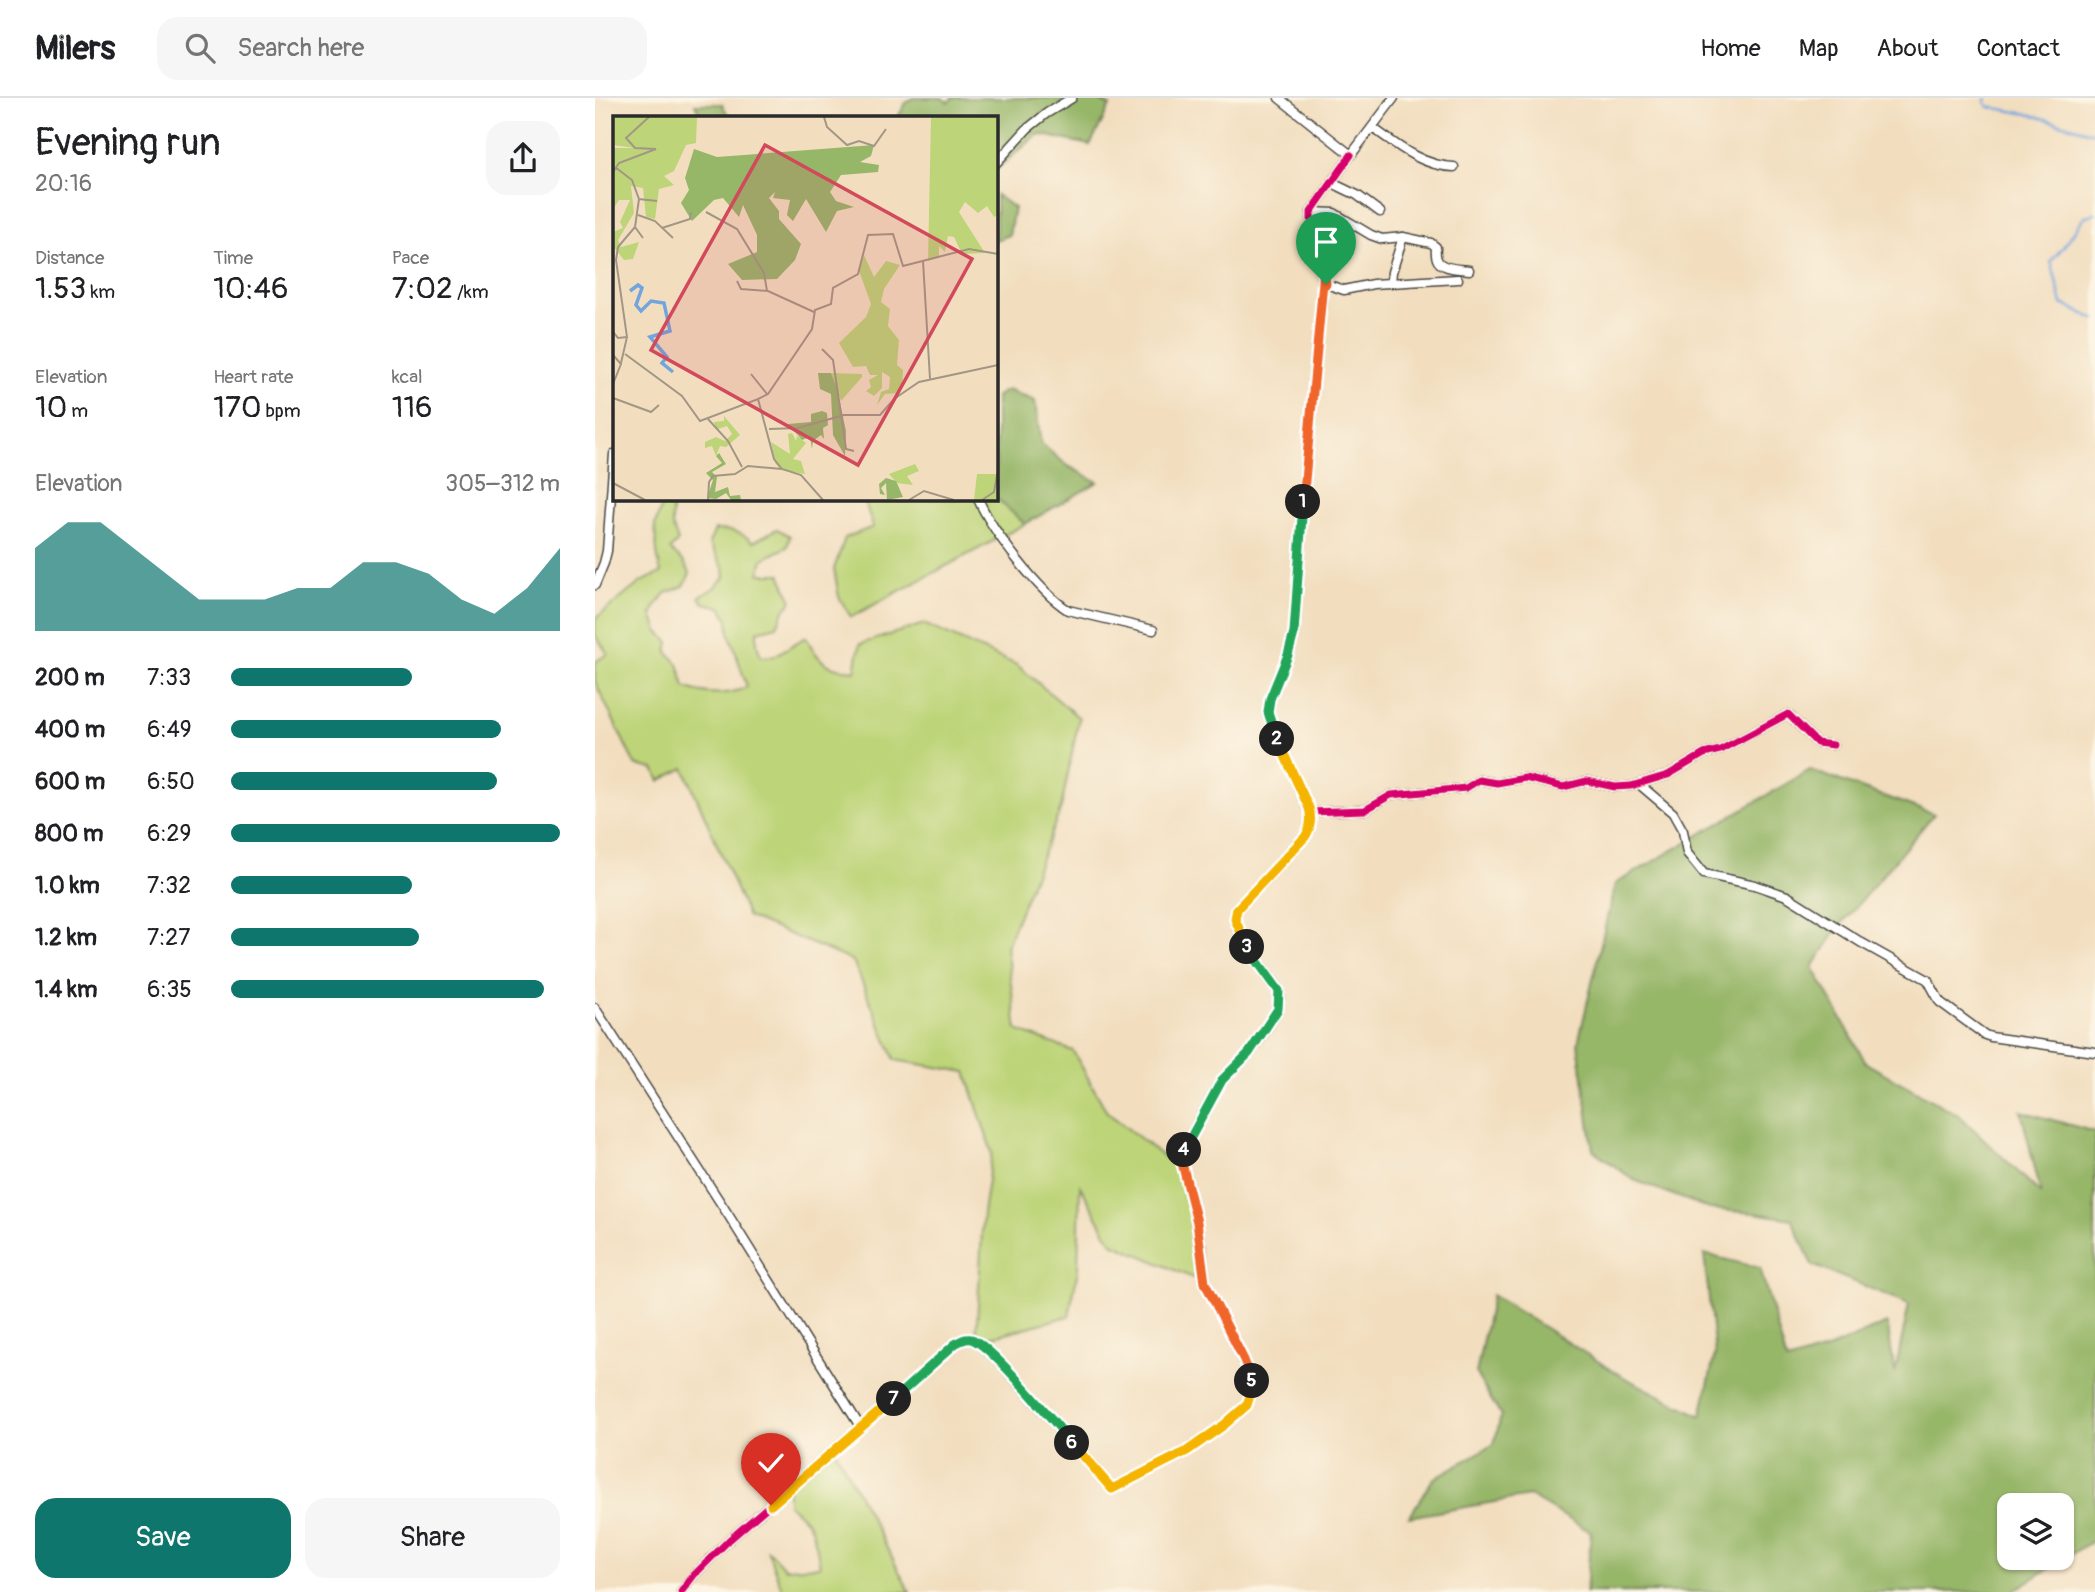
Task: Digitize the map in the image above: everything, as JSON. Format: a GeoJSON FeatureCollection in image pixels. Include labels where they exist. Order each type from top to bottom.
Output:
{"type":"FeatureCollection","features":[{"type":"Feature","properties":{"kind":"street"},"geometry":{"type":"LineString","coordinates":[[997,162],[1033,124],[1072,98]]}},
{"type":"Feature","properties":{"kind":"street"},"geometry":{"type":"LineString","coordinates":[[1279,98],[1351,155]]}},
{"type":"Feature","properties":{"kind":"street"},"geometry":{"type":"LineString","coordinates":[[1394,98],[1311,212],[1326,284],[1344,290],[1373,284],[1458,279]]}},
{"type":"Feature","properties":{"kind":"street"},"geometry":{"type":"LineString","coordinates":[[1373,128],[1421,160],[1440,167],[1454,167]]}},
{"type":"Feature","properties":{"kind":"street"},"geometry":{"type":"LineString","coordinates":[[1332,183],[1357,195],[1380,212]]}},
{"type":"Feature","properties":{"kind":"street"},"geometry":{"type":"LineString","coordinates":[[1311,212],[1334,213],[1381,239],[1403,237],[1431,243],[1436,247],[1436,259],[1440,264],[1469,270]]}},
{"type":"Feature","properties":{"kind":"street"},"geometry":{"type":"LineString","coordinates":[[1391,284],[1403,237]]}},
{"type":"Feature","properties":{"kind":"street"},"geometry":{"type":"LineString","coordinates":[[681,1592],[729,1540],[862,1428],[955,1344],[968,1339],[980,1344],[1002,1365],[1112,1489],[1187,1451],[1231,1420],[1247,1405],[1252,1388],[1250,1375],[1205,1283],[1197,1222],[1182,1158],[1184,1149],[1217,1087],[1227,1073],[1249,1053],[1278,1009],[1279,991],[1248,950],[1235,915],[1241,904],[1305,837],[1310,826],[1310,812],[1268,715],[1270,699],[1294,633],[1301,523],[1324,271]]}},
{"type":"Feature","properties":{"kind":"street"},"geometry":{"type":"LineString","coordinates":[[595,584],[607,551],[613,468]]}},
{"type":"Feature","properties":{"kind":"street"},"geometry":{"type":"LineString","coordinates":[[979,500],[992,526],[1056,603],[1068,610],[1153,630]]}},
{"type":"Feature","properties":{"kind":"street"},"geometry":{"type":"LineString","coordinates":[[1310,812],[1364,810],[1391,795],[1466,788],[1483,779],[1497,783],[1525,778],[1563,787],[1587,781],[1615,787],[1639,784],[1668,775],[1704,754],[1720,750],[1788,714],[1817,743],[1833,745]]}},
{"type":"Feature","properties":{"kind":"street"},"geometry":{"type":"LineString","coordinates":[[1639,784],[1673,813],[1683,831],[1687,853],[1704,874],[1755,885],[1787,896],[1928,980],[1940,1002],[1985,1035],[2095,1052]]}},
{"type":"Feature","properties":{"kind":"street"},"geometry":{"type":"LineString","coordinates":[[595,1008],[862,1428]]}},
{"type":"Feature","properties":{"kind":"green space"},"geometry":{"type":"Polygon","coordinates":[[[913,98],[942,98],[948,102],[952,98],[1095,98],[1110,106],[1090,145],[1037,135],[997,169],[997,116],[899,116],[906,103],[913,98]]]}},
{"type":"Feature","properties":{"kind":"green space"},"geometry":{"type":"Polygon","coordinates":[[[695,104],[722,104],[728,116],[701,116],[695,104]]]}},
{"type":"Feature","properties":{"kind":"green space"},"geometry":{"type":"Polygon","coordinates":[[[997,196],[1014,208],[1009,235],[997,240],[997,196]]]}},
{"type":"Feature","properties":{"kind":"green space"},"geometry":{"type":"Polygon","coordinates":[[[1007,390],[1035,401],[1041,444],[1068,466],[1098,482],[1025,524],[997,499],[997,395],[1007,390]]]}},
{"type":"Feature","properties":{"kind":"green space"},"geometry":{"type":"Polygon","coordinates":[[[997,499],[1025,524],[851,617],[839,597],[834,569],[845,538],[873,527],[864,500],[997,499]]]}},
{"type":"Feature","properties":{"kind":"green space"},"geometry":{"type":"Polygon","coordinates":[[[664,500],[672,500],[672,525],[678,541],[670,550],[683,561],[690,573],[684,586],[666,593],[652,615],[658,631],[669,642],[667,652],[678,664],[685,687],[716,693],[747,687],[729,632],[728,619],[721,607],[704,603],[699,597],[713,589],[725,577],[724,569],[709,543],[715,530],[735,532],[753,542],[777,529],[790,536],[787,547],[763,559],[759,574],[780,574],[792,601],[785,608],[777,626],[757,631],[757,645],[761,657],[774,656],[806,637],[825,663],[855,671],[860,644],[924,624],[1017,665],[1079,718],[1061,808],[1006,947],[1017,1030],[1073,1051],[1107,1112],[1186,1175],[1205,1283],[1112,1243],[1080,1186],[1078,1269],[1069,1316],[976,1341],[983,1213],[992,1153],[966,1072],[895,1060],[853,961],[748,917],[684,768],[660,781],[654,769],[635,765],[595,682],[595,662],[608,654],[595,635],[595,619],[641,582],[661,573],[655,525],[664,500]]]}},
{"type":"Feature","properties":{"kind":"green space"},"geometry":{"type":"Polygon","coordinates":[[[1810,770],[1934,814],[1838,928],[1813,967],[1866,1063],[1960,1116],[2041,1194],[2021,1111],[2095,1132],[2095,1539],[2074,1552],[2074,1493],[1997,1493],[1997,1570],[2046,1570],[2012,1592],[1586,1592],[1591,1532],[1529,1496],[1409,1517],[1433,1479],[1494,1444],[1501,1416],[1476,1374],[1492,1295],[1625,1378],[1701,1416],[1715,1354],[1704,1254],[1760,1268],[1787,1362],[1828,1349],[1887,1323],[1895,1373],[1909,1304],[1812,1265],[1792,1219],[1710,1209],[1634,1180],[1593,1150],[1578,1043],[1615,884],[1810,770]]]}},
{"type":"Feature","properties":{"kind":"green space"},"geometry":{"type":"Polygon","coordinates":[[[833,1446],[910,1592],[783,1592],[767,1549],[785,1568],[820,1566],[812,1530],[804,1518],[788,1504],[788,1483],[833,1446]]]}},
{"type":"Feature","properties":{"kind":"waterway"},"geometry":{"type":"LineString","coordinates":[[1987,98],[1985,102],[1989,107],[2028,114],[2095,133]]}},
{"type":"Feature","properties":{"kind":"waterway"},"geometry":{"type":"LineString","coordinates":[[2095,213],[2084,217],[2051,261],[2062,304],[2095,319]]}},
{"type":"Feature","properties":{"kind":"cycle path"},"geometry":{"type":"LineString","coordinates":[[681,1592],[729,1540],[960,1341],[976,1341],[1002,1365],[1112,1489],[1187,1451],[1237,1415],[1249,1398],[1252,1388],[1250,1375],[1205,1283],[1197,1222],[1182,1158],[1184,1149],[1220,1083],[1256,1045],[1273,1020],[1279,1004],[1278,988],[1239,933],[1237,909],[1309,831],[1310,814],[1268,715],[1270,699],[1295,633],[1300,537],[1324,271],[1311,212],[1351,155]]}},
{"type":"Feature","properties":{"kind":"cycle path"},"geometry":{"type":"LineString","coordinates":[[1310,812],[1365,810],[1391,795],[1466,788],[1479,780],[1497,783],[1525,778],[1563,787],[1587,781],[1615,787],[1631,786],[1668,775],[1704,754],[1720,750],[1788,714],[1817,743],[1833,745]]}},
{"type":"Feature","properties":{"kind":"route"},"geometry":{"type":"LineString","coordinates":[[771,1505],[955,1344],[964,1340],[976,1341],[1002,1365],[1112,1489],[1187,1451],[1247,1405],[1252,1383],[1248,1368],[1205,1283],[1197,1222],[1182,1158],[1184,1149],[1217,1087],[1258,1041],[1280,1003],[1276,985],[1245,944],[1235,919],[1237,909],[1305,837],[1310,826],[1309,808],[1268,715],[1270,699],[1293,642],[1324,271],[1326,284]]}}]}
